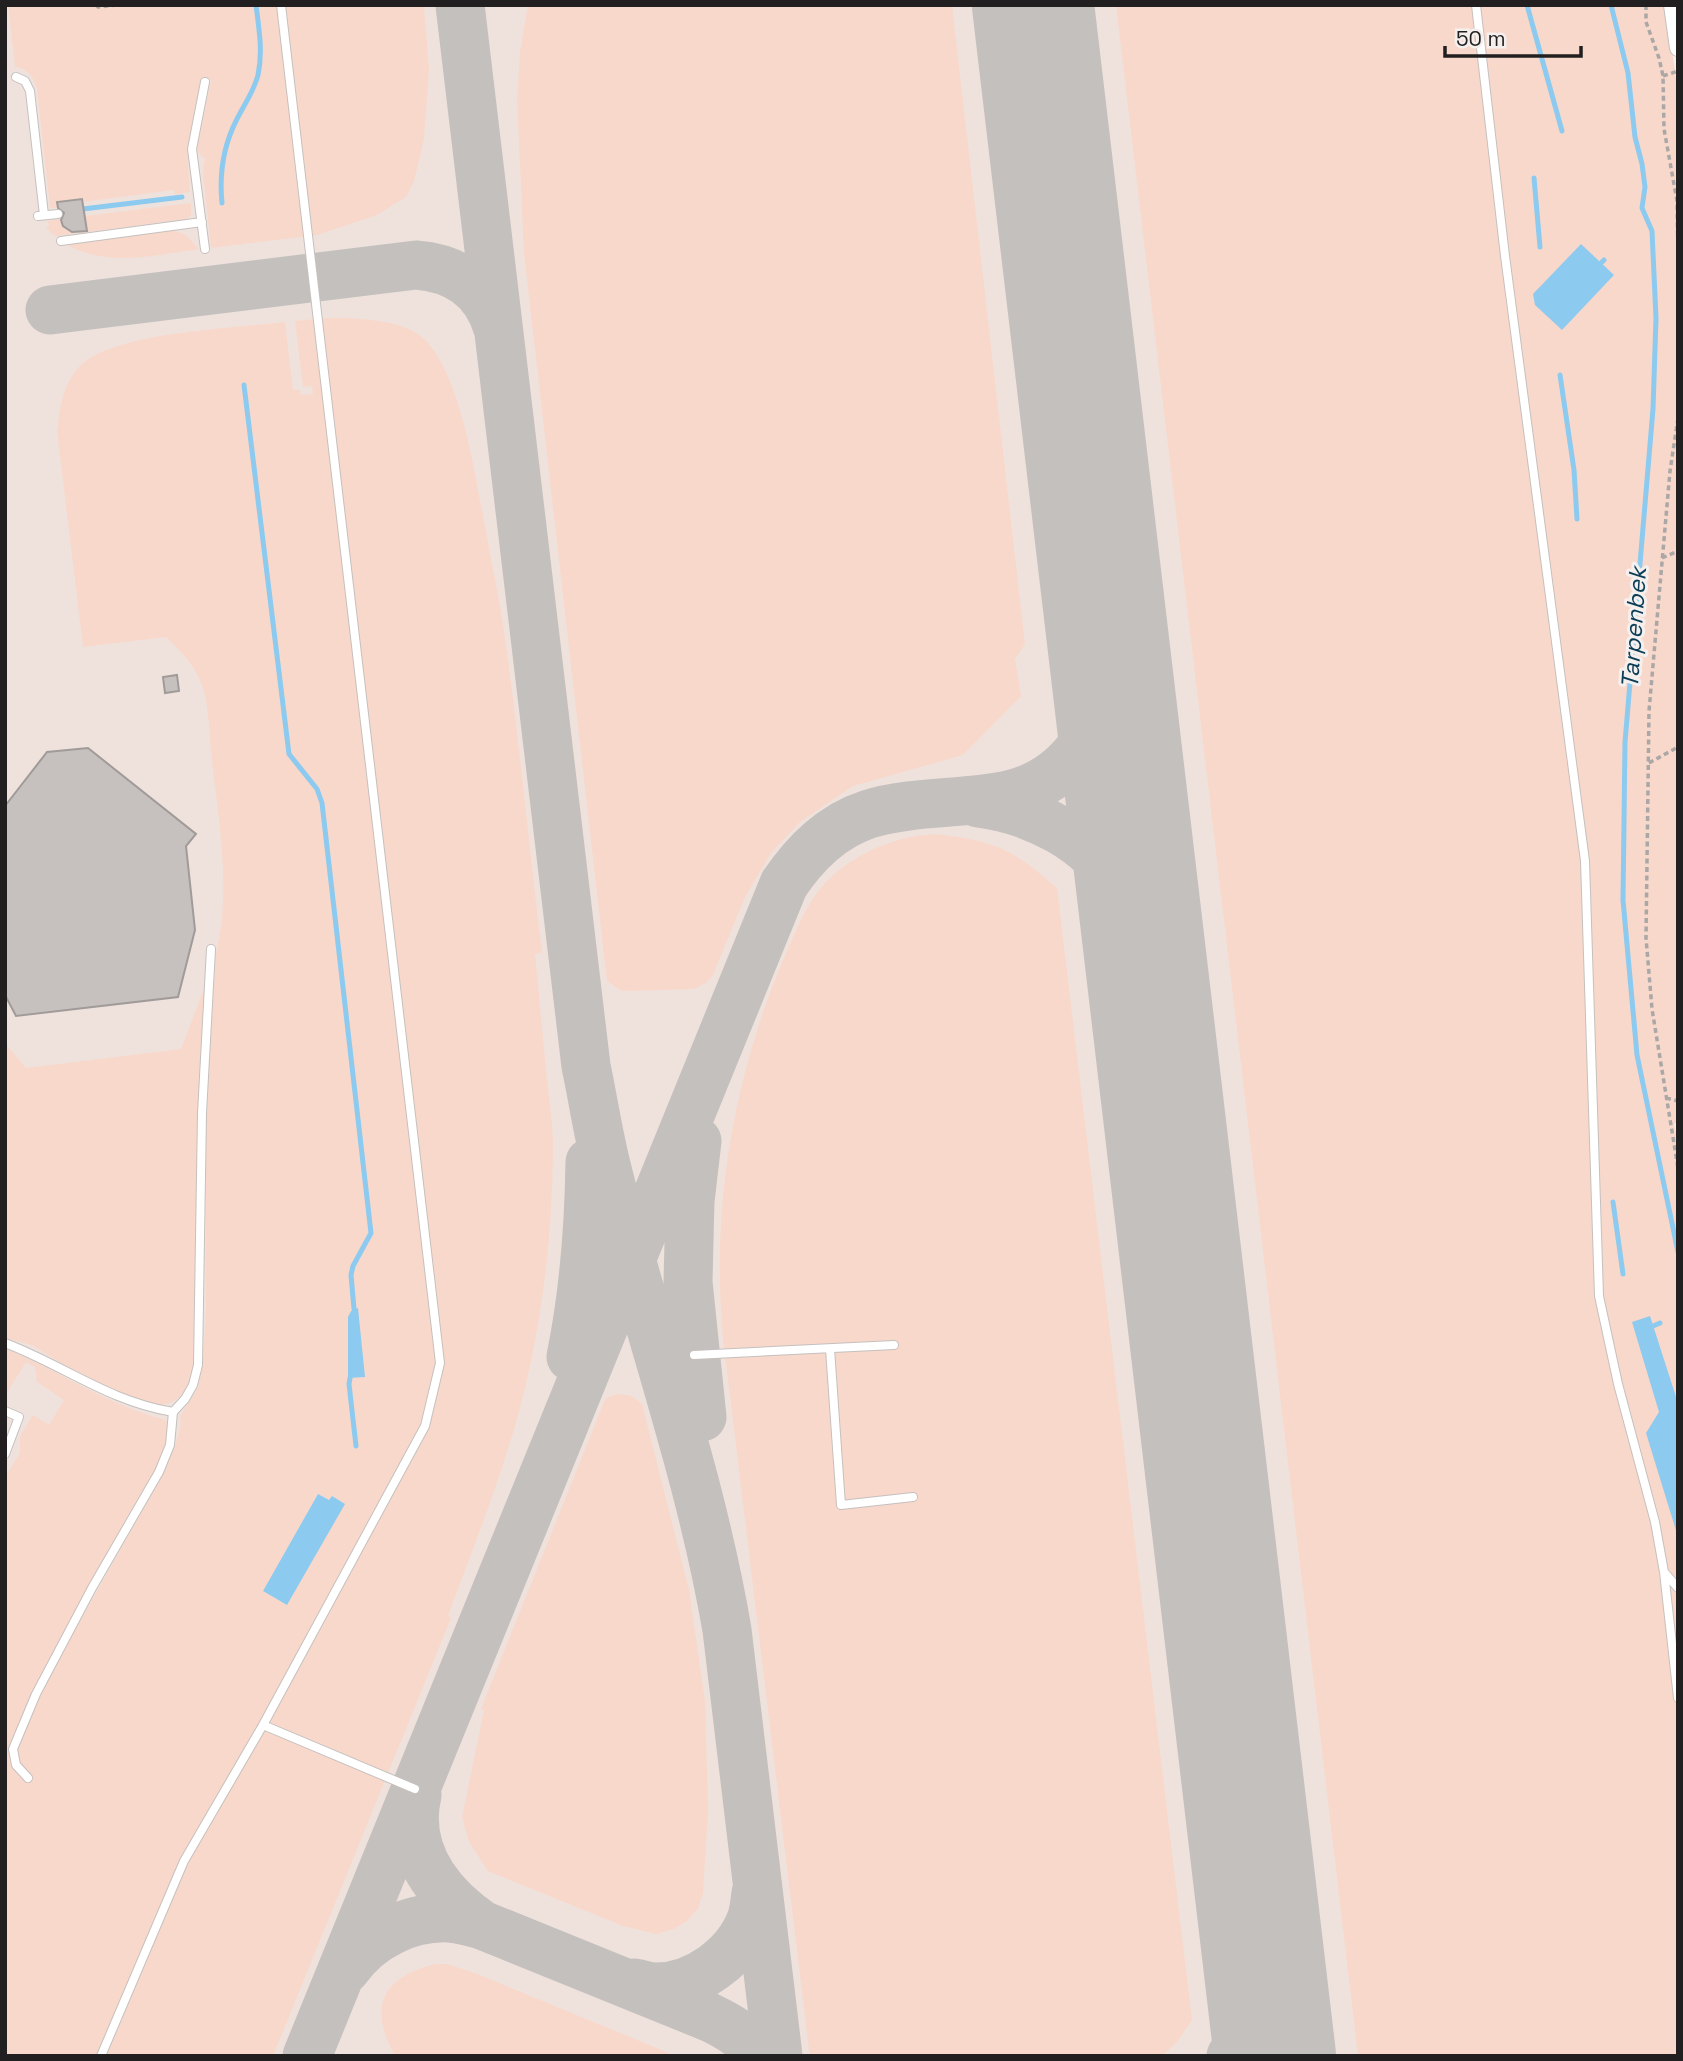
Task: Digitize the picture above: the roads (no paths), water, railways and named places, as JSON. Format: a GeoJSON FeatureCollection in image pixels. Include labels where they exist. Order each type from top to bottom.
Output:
{"type":"FeatureCollection","features":[{"type":"Feature","properties":{"kind":"street"},"geometry":{"type":"LineString","coordinates":[[1672,5],[1678,48]]}},
{"type":"Feature","properties":{"kind":"lane"},"geometry":{"type":"LineString","coordinates":[[101,2056],[184,1861],[263,1725],[425,1426],[440,1363],[281,5]]}},
{"type":"Feature","properties":{"kind":"lane"},"geometry":{"type":"LineString","coordinates":[[1476,5],[1505,256],[1585,861],[1599,1296],[1618,1384],[1655,1522],[1664,1572],[1678,1698]]}},
{"type":"Feature","properties":{"kind":"lane"},"geometry":{"type":"LineString","coordinates":[[16,77],[25,81],[30,91],[41,216],[58,214]]}},
{"type":"Feature","properties":{"kind":"lane"},"geometry":{"type":"LineString","coordinates":[[205,82],[192,149],[205,249]]}},
{"type":"Feature","properties":{"kind":"lane"},"geometry":{"type":"LineString","coordinates":[[61,241],[202,222]]}},
{"type":"Feature","properties":{"kind":"lane"},"geometry":{"type":"LineString","coordinates":[[28,1778],[16,1765],[13,1749],[36,1694],[92,1588],[159,1472],[170,1445],[173,1412],[193,1385],[198,1365],[202,1113],[211,949]]}},
{"type":"Feature","properties":{"kind":"lane"},"geometry":{"type":"LineString","coordinates":[[5,1343],[46,1360],[121,1399],[148,1408],[173,1412]]}},
{"type":"Feature","properties":{"kind":"lane"},"geometry":{"type":"LineString","coordinates":[[694,1355],[894,1345]]}},
{"type":"Feature","properties":{"kind":"lane"},"geometry":{"type":"LineString","coordinates":[[830,1349],[841,1505],[913,1497]]}},
{"type":"Feature","properties":{"kind":"lane"},"geometry":{"type":"LineString","coordinates":[[5,1411],[19,1417],[5,1454]]}},
{"type":"Feature","properties":{"kind":"lane"},"geometry":{"type":"LineString","coordinates":[[1664,1572],[1678,1588]]}},
{"type":"Feature","properties":{"kind":"lane"},"geometry":{"type":"LineString","coordinates":[[263,1725],[415,1789]]}},
{"type":"Feature","properties":{"kind":"water"},"geometry":{"type":"Polygon","coordinates":[[[1581,244],[1614,275],[1562,330],[1535,305],[1533,294],[1581,244]]]}},
{"type":"Feature","properties":{"kind":"water"},"geometry":{"type":"Polygon","coordinates":[[[358,1308],[365,1377],[348,1378],[348,1317],[351,1311],[358,1308]]]}},
{"type":"Feature","properties":{"kind":"water"},"geometry":{"type":"Polygon","coordinates":[[[1650,1316],[1678,1403],[1678,1537],[1646,1433],[1659,1412],[1632,1322],[1650,1316]]]}},
{"type":"Feature","properties":{"kind":"water"},"geometry":{"type":"Polygon","coordinates":[[[318,1494],[329,1500],[332,1496],[345,1504],[287,1605],[263,1591],[318,1494]]]}},
{"type":"Feature","properties":{"kind":"waterway"},"geometry":{"type":"LineString","coordinates":[[222,203],[221,181],[225,150],[258,75],[260,49],[256,5]]}},
{"type":"Feature","properties":{"kind":"waterway"},"geometry":{"type":"LineString","coordinates":[[1527,5],[1562,131]]}},
{"type":"Feature","properties":{"kind":"waterway","name":"Tarpenbek"},"geometry":{"type":"LineString","coordinates":[[1611,5],[1628,73],[1635,137],[1642,164],[1645,187],[1642,208],[1652,231],[1656,318],[1653,409],[1625,742],[1623,900],[1637,1055],[1678,1252]]}},
{"type":"Feature","properties":{"kind":"waterway"},"geometry":{"type":"LineString","coordinates":[[1534,178],[1540,247]]}},
{"type":"Feature","properties":{"kind":"waterway"},"geometry":{"type":"LineString","coordinates":[[83,209],[182,197]]}},
{"type":"Feature","properties":{"kind":"waterway"},"geometry":{"type":"LineString","coordinates":[[1601,263],[1604,260]]}},
{"type":"Feature","properties":{"kind":"waterway"},"geometry":{"type":"LineString","coordinates":[[1560,375],[1574,470],[1577,519]]}},
{"type":"Feature","properties":{"kind":"waterway"},"geometry":{"type":"LineString","coordinates":[[244,385],[289,754],[317,789],[322,803],[371,1233],[353,1266],[351,1275],[354,1309]]}},
{"type":"Feature","properties":{"kind":"waterway"},"geometry":{"type":"LineString","coordinates":[[1613,1202],[1623,1274]]}},
{"type":"Feature","properties":{"kind":"waterway"},"geometry":{"type":"LineString","coordinates":[[1653,1326],[1660,1323]]}},
{"type":"Feature","properties":{"kind":"waterway"},"geometry":{"type":"LineString","coordinates":[[350,1378],[356,1446]]}}]}
